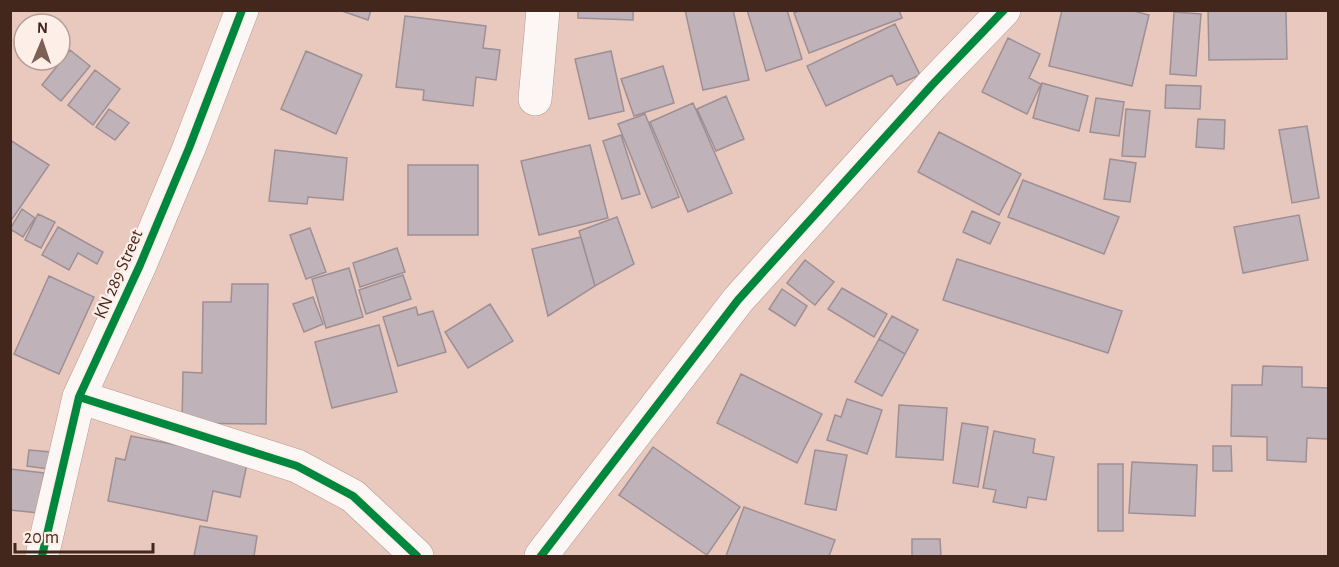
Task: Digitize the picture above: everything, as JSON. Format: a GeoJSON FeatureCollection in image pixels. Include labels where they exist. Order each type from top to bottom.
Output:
{"type":"FeatureCollection","features":[{"type":"Feature","properties":{"kind":"street","name":"KN 289 Street"},"geometry":{"type":"LineString","coordinates":[[42,556],[79,397],[189,148],[242,10]]}},
{"type":"Feature","properties":{"kind":"street"},"geometry":{"type":"LineString","coordinates":[[535,99],[543,10]]}},
{"type":"Feature","properties":{"kind":"street"},"geometry":{"type":"LineString","coordinates":[[541,556],[738,300],[932,85],[1004,10]]}},
{"type":"Feature","properties":{"kind":"street"},"geometry":{"type":"LineString","coordinates":[[79,397],[297,466],[353,496],[417,556]]}},
{"type":"Feature","properties":{"kind":"building"},"geometry":{"type":"Polygon","coordinates":[[[339,10],[371,10],[368,20],[339,10]]]}},
{"type":"Feature","properties":{"kind":"building"},"geometry":{"type":"Polygon","coordinates":[[[578,10],[633,10],[633,20],[578,18],[578,10]]]}},
{"type":"Feature","properties":{"kind":"building"},"geometry":{"type":"Polygon","coordinates":[[[685,10],[733,10],[749,80],[703,90],[685,10]]]}},
{"type":"Feature","properties":{"kind":"building"},"geometry":{"type":"Polygon","coordinates":[[[747,10],[787,10],[802,59],[766,71],[747,10]]]}},
{"type":"Feature","properties":{"kind":"building"},"geometry":{"type":"Polygon","coordinates":[[[801,10],[899,10],[902,18],[809,53],[794,13],[801,10]]]}},
{"type":"Feature","properties":{"kind":"building"},"geometry":{"type":"Polygon","coordinates":[[[1062,10],[1130,10],[1149,15],[1132,86],[1049,66],[1062,10]]]}},
{"type":"Feature","properties":{"kind":"building"},"geometry":{"type":"Polygon","coordinates":[[[1208,10],[1286,10],[1287,59],[1209,60],[1208,10]]]}},
{"type":"Feature","properties":{"kind":"building"},"geometry":{"type":"Polygon","coordinates":[[[1174,12],[1201,14],[1196,76],[1170,74],[1174,12]]]}},
{"type":"Feature","properties":{"kind":"building"},"geometry":{"type":"Polygon","coordinates":[[[405,16],[486,26],[483,48],[500,50],[496,80],[476,77],[473,106],[423,100],[424,90],[396,87],[405,16]]]}},
{"type":"Feature","properties":{"kind":"building"},"geometry":{"type":"Polygon","coordinates":[[[895,24],[920,75],[897,85],[892,75],[826,106],[807,66],[895,24]]]}},
{"type":"Feature","properties":{"kind":"building"},"geometry":{"type":"Polygon","coordinates":[[[1008,38],[1040,54],[1029,78],[1041,84],[1027,114],[982,92],[1008,38]]]}},
{"type":"Feature","properties":{"kind":"building"},"geometry":{"type":"Polygon","coordinates":[[[306,51],[362,75],[336,134],[281,109],[306,51]]]}},
{"type":"Feature","properties":{"kind":"building"},"geometry":{"type":"Polygon","coordinates":[[[611,51],[624,111],[589,119],[575,59],[611,51]]]}},
{"type":"Feature","properties":{"kind":"building"},"geometry":{"type":"Polygon","coordinates":[[[72,52],[90,66],[61,101],[42,85],[52,72],[72,72],[72,52]]]}},
{"type":"Feature","properties":{"kind":"building"},"geometry":{"type":"Polygon","coordinates":[[[663,66],[674,103],[634,116],[621,79],[663,66]]]}},
{"type":"Feature","properties":{"kind":"building"},"geometry":{"type":"Polygon","coordinates":[[[95,70],[120,89],[93,125],[68,105],[95,70]]]}},
{"type":"Feature","properties":{"kind":"building"},"geometry":{"type":"Polygon","coordinates":[[[1042,83],[1088,96],[1079,131],[1033,118],[1042,83]]]}},
{"type":"Feature","properties":{"kind":"building"},"geometry":{"type":"Polygon","coordinates":[[[1166,85],[1201,86],[1200,109],[1165,108],[1166,85]]]}},
{"type":"Feature","properties":{"kind":"building"},"geometry":{"type":"Polygon","coordinates":[[[726,96],[744,139],[716,151],[697,109],[726,96]]]}},
{"type":"Feature","properties":{"kind":"building"},"geometry":{"type":"Polygon","coordinates":[[[1096,98],[1124,102],[1119,136],[1090,132],[1096,98]]]}},
{"type":"Feature","properties":{"kind":"building"},"geometry":{"type":"Polygon","coordinates":[[[693,103],[732,193],[688,212],[650,122],[693,103]]]}},
{"type":"Feature","properties":{"kind":"building"},"geometry":{"type":"Polygon","coordinates":[[[109,109],[129,123],[115,140],[96,127],[109,109]]]}},
{"type":"Feature","properties":{"kind":"building"},"geometry":{"type":"Polygon","coordinates":[[[1126,109],[1150,111],[1145,157],[1122,156],[1126,109]]]}},
{"type":"Feature","properties":{"kind":"building"},"geometry":{"type":"Polygon","coordinates":[[[645,114],[679,197],[652,208],[618,124],[645,114]]]}},
{"type":"Feature","properties":{"kind":"building"},"geometry":{"type":"Polygon","coordinates":[[[1198,119],[1225,120],[1224,149],[1196,147],[1198,119]]]}},
{"type":"Feature","properties":{"kind":"building"},"geometry":{"type":"Polygon","coordinates":[[[1307,126],[1319,198],[1292,203],[1279,130],[1307,126]]]}},
{"type":"Feature","properties":{"kind":"building"},"geometry":{"type":"Polygon","coordinates":[[[939,132],[1021,174],[999,215],[918,172],[939,132]]]}},
{"type":"Feature","properties":{"kind":"building"},"geometry":{"type":"Polygon","coordinates":[[[621,135],[640,194],[622,199],[603,141],[621,135]]]}},
{"type":"Feature","properties":{"kind":"building"},"geometry":{"type":"Polygon","coordinates":[[[10,140],[49,165],[10,222],[10,140]]]}},
{"type":"Feature","properties":{"kind":"building"},"geometry":{"type":"Polygon","coordinates":[[[590,145],[608,218],[539,235],[521,161],[590,145]]]}},
{"type":"Feature","properties":{"kind":"building"},"geometry":{"type":"Polygon","coordinates":[[[275,150],[347,158],[343,200],[308,197],[307,204],[269,201],[275,150]]]}},
{"type":"Feature","properties":{"kind":"building"},"geometry":{"type":"Polygon","coordinates":[[[1110,159],[1136,163],[1130,202],[1104,199],[1110,159]]]}},
{"type":"Feature","properties":{"kind":"building"},"geometry":{"type":"Polygon","coordinates":[[[408,165],[478,165],[478,235],[408,235],[408,165]]]}},
{"type":"Feature","properties":{"kind":"building"},"geometry":{"type":"Polygon","coordinates":[[[1023,180],[1119,217],[1104,254],[1008,217],[1023,180]]]}},
{"type":"Feature","properties":{"kind":"building"},"geometry":{"type":"Polygon","coordinates":[[[22,209],[35,218],[23,237],[10,229],[22,209]]]}},
{"type":"Feature","properties":{"kind":"building"},"geometry":{"type":"Polygon","coordinates":[[[972,211],[1000,223],[990,244],[963,232],[972,211]]]}},
{"type":"Feature","properties":{"kind":"building"},"geometry":{"type":"Polygon","coordinates":[[[38,214],[55,222],[41,248],[25,240],[38,214]]]}},
{"type":"Feature","properties":{"kind":"building"},"geometry":{"type":"Polygon","coordinates":[[[1299,215],[1308,260],[1243,273],[1234,227],[1299,215]]]}},
{"type":"Feature","properties":{"kind":"building"},"geometry":{"type":"Polygon","coordinates":[[[617,217],[634,264],[595,286],[579,231],[617,217]]]}},
{"type":"Feature","properties":{"kind":"building"},"geometry":{"type":"Polygon","coordinates":[[[58,227],[103,252],[97,264],[78,253],[69,270],[42,255],[58,227]]]}},
{"type":"Feature","properties":{"kind":"building"},"geometry":{"type":"Polygon","coordinates":[[[310,228],[326,272],[306,279],[290,235],[310,228]]]}},
{"type":"Feature","properties":{"kind":"building"},"geometry":{"type":"Polygon","coordinates":[[[581,237],[595,286],[548,316],[532,249],[581,237]]]}},
{"type":"Feature","properties":{"kind":"building"},"geometry":{"type":"Polygon","coordinates":[[[397,248],[405,272],[360,287],[353,263],[397,248]]]}},
{"type":"Feature","properties":{"kind":"building"},"geometry":{"type":"Polygon","coordinates":[[[957,259],[1122,311],[1108,353],[943,300],[957,259]]]}},
{"type":"Feature","properties":{"kind":"building"},"geometry":{"type":"Polygon","coordinates":[[[805,260],[834,282],[815,305],[787,283],[805,260]]]}},
{"type":"Feature","properties":{"kind":"building"},"geometry":{"type":"Polygon","coordinates":[[[349,268],[363,317],[326,328],[312,279],[349,268]]]}},
{"type":"Feature","properties":{"kind":"building"},"geometry":{"type":"Polygon","coordinates":[[[403,275],[411,299],[366,314],[359,290],[403,275]]]}},
{"type":"Feature","properties":{"kind":"building"},"geometry":{"type":"Polygon","coordinates":[[[49,276],[94,297],[59,374],[14,354],[49,276]]]}},
{"type":"Feature","properties":{"kind":"building"},"geometry":{"type":"Polygon","coordinates":[[[232,284],[268,284],[266,424],[182,423],[183,372],[202,373],[203,302],[231,302],[232,284]]]}},
{"type":"Feature","properties":{"kind":"building"},"geometry":{"type":"Polygon","coordinates":[[[842,288],[887,314],[874,337],[828,309],[842,288]]]}},
{"type":"Feature","properties":{"kind":"building"},"geometry":{"type":"Polygon","coordinates":[[[782,289],[807,306],[795,326],[769,309],[782,289]]]}},
{"type":"Feature","properties":{"kind":"building"},"geometry":{"type":"Polygon","coordinates":[[[313,297],[323,324],[304,332],[293,304],[313,297]]]}},
{"type":"Feature","properties":{"kind":"building"},"geometry":{"type":"Polygon","coordinates":[[[490,304],[513,341],[468,368],[445,332],[490,304]]]}},
{"type":"Feature","properties":{"kind":"building"},"geometry":{"type":"Polygon","coordinates":[[[416,307],[418,315],[433,311],[446,352],[398,366],[383,317],[416,307]]]}},
{"type":"Feature","properties":{"kind":"building"},"geometry":{"type":"Polygon","coordinates":[[[892,316],[918,330],[905,354],[879,339],[892,316]]]}},
{"type":"Feature","properties":{"kind":"building"},"geometry":{"type":"Polygon","coordinates":[[[379,325],[397,392],[332,408],[315,342],[379,325]]]}},
{"type":"Feature","properties":{"kind":"building"},"geometry":{"type":"Polygon","coordinates":[[[879,339],[905,354],[882,396],[855,382],[879,339]]]}},
{"type":"Feature","properties":{"kind":"building"},"geometry":{"type":"Polygon","coordinates":[[[1263,366],[1302,367],[1302,387],[1328,388],[1328,439],[1307,438],[1306,462],[1267,460],[1267,437],[1231,436],[1232,385],[1262,385],[1263,366]]]}},
{"type":"Feature","properties":{"kind":"building"},"geometry":{"type":"Polygon","coordinates":[[[741,374],[822,414],[797,463],[717,423],[741,374]]]}},
{"type":"Feature","properties":{"kind":"building"},"geometry":{"type":"Polygon","coordinates":[[[847,399],[882,410],[867,454],[827,440],[835,415],[841,417],[847,399]]]}},
{"type":"Feature","properties":{"kind":"building"},"geometry":{"type":"Polygon","coordinates":[[[899,405],[947,408],[943,460],[896,457],[899,405]]]}},
{"type":"Feature","properties":{"kind":"building"},"geometry":{"type":"Polygon","coordinates":[[[962,423],[988,427],[978,487],[953,483],[962,423]]]}},
{"type":"Feature","properties":{"kind":"building"},"geometry":{"type":"Polygon","coordinates":[[[994,431],[1035,439],[1033,453],[1054,457],[1046,500],[1028,497],[1026,508],[993,502],[996,490],[983,488],[994,431]]]}},
{"type":"Feature","properties":{"kind":"building"},"geometry":{"type":"Polygon","coordinates":[[[131,436],[248,459],[240,497],[213,491],[207,521],[108,501],[116,458],[125,460],[131,436]]]}},
{"type":"Feature","properties":{"kind":"building"},"geometry":{"type":"Polygon","coordinates":[[[1213,446],[1231,446],[1232,471],[1213,471],[1213,446]]]}},
{"type":"Feature","properties":{"kind":"building"},"geometry":{"type":"Polygon","coordinates":[[[653,447],[740,507],[707,555],[619,495],[653,447]]]}},
{"type":"Feature","properties":{"kind":"building"},"geometry":{"type":"Polygon","coordinates":[[[29,450],[51,452],[49,469],[27,466],[29,450]]]}},
{"type":"Feature","properties":{"kind":"building"},"geometry":{"type":"Polygon","coordinates":[[[815,450],[847,455],[836,510],[805,504],[815,450]]]}},
{"type":"Feature","properties":{"kind":"building"},"geometry":{"type":"Polygon","coordinates":[[[1132,462],[1197,465],[1195,516],[1129,513],[1132,462]]]}},
{"type":"Feature","properties":{"kind":"building"},"geometry":{"type":"Polygon","coordinates":[[[1098,464],[1123,464],[1123,531],[1098,531],[1098,464]]]}},
{"type":"Feature","properties":{"kind":"building"},"geometry":{"type":"Polygon","coordinates":[[[10,469],[44,473],[39,513],[10,510],[10,469]]]}},
{"type":"Feature","properties":{"kind":"building"},"geometry":{"type":"Polygon","coordinates":[[[744,507],[835,540],[829,556],[726,556],[744,507]]]}},
{"type":"Feature","properties":{"kind":"building"},"geometry":{"type":"Polygon","coordinates":[[[200,526],[257,536],[254,556],[194,556],[200,526]]]}},
{"type":"Feature","properties":{"kind":"building"},"geometry":{"type":"Polygon","coordinates":[[[912,539],[940,539],[941,556],[912,556],[912,539]]]}},
{"type":"Feature","properties":{"kind":"cycle path"},"geometry":{"type":"LineString","coordinates":[[42,556],[79,397],[140,265],[189,148],[242,10]]}},
{"type":"Feature","properties":{"kind":"cycle path"},"geometry":{"type":"LineString","coordinates":[[541,556],[738,300],[932,85],[1004,10]]}},
{"type":"Feature","properties":{"kind":"cycle path"},"geometry":{"type":"LineString","coordinates":[[79,397],[297,466],[353,496],[417,556]]}}]}
